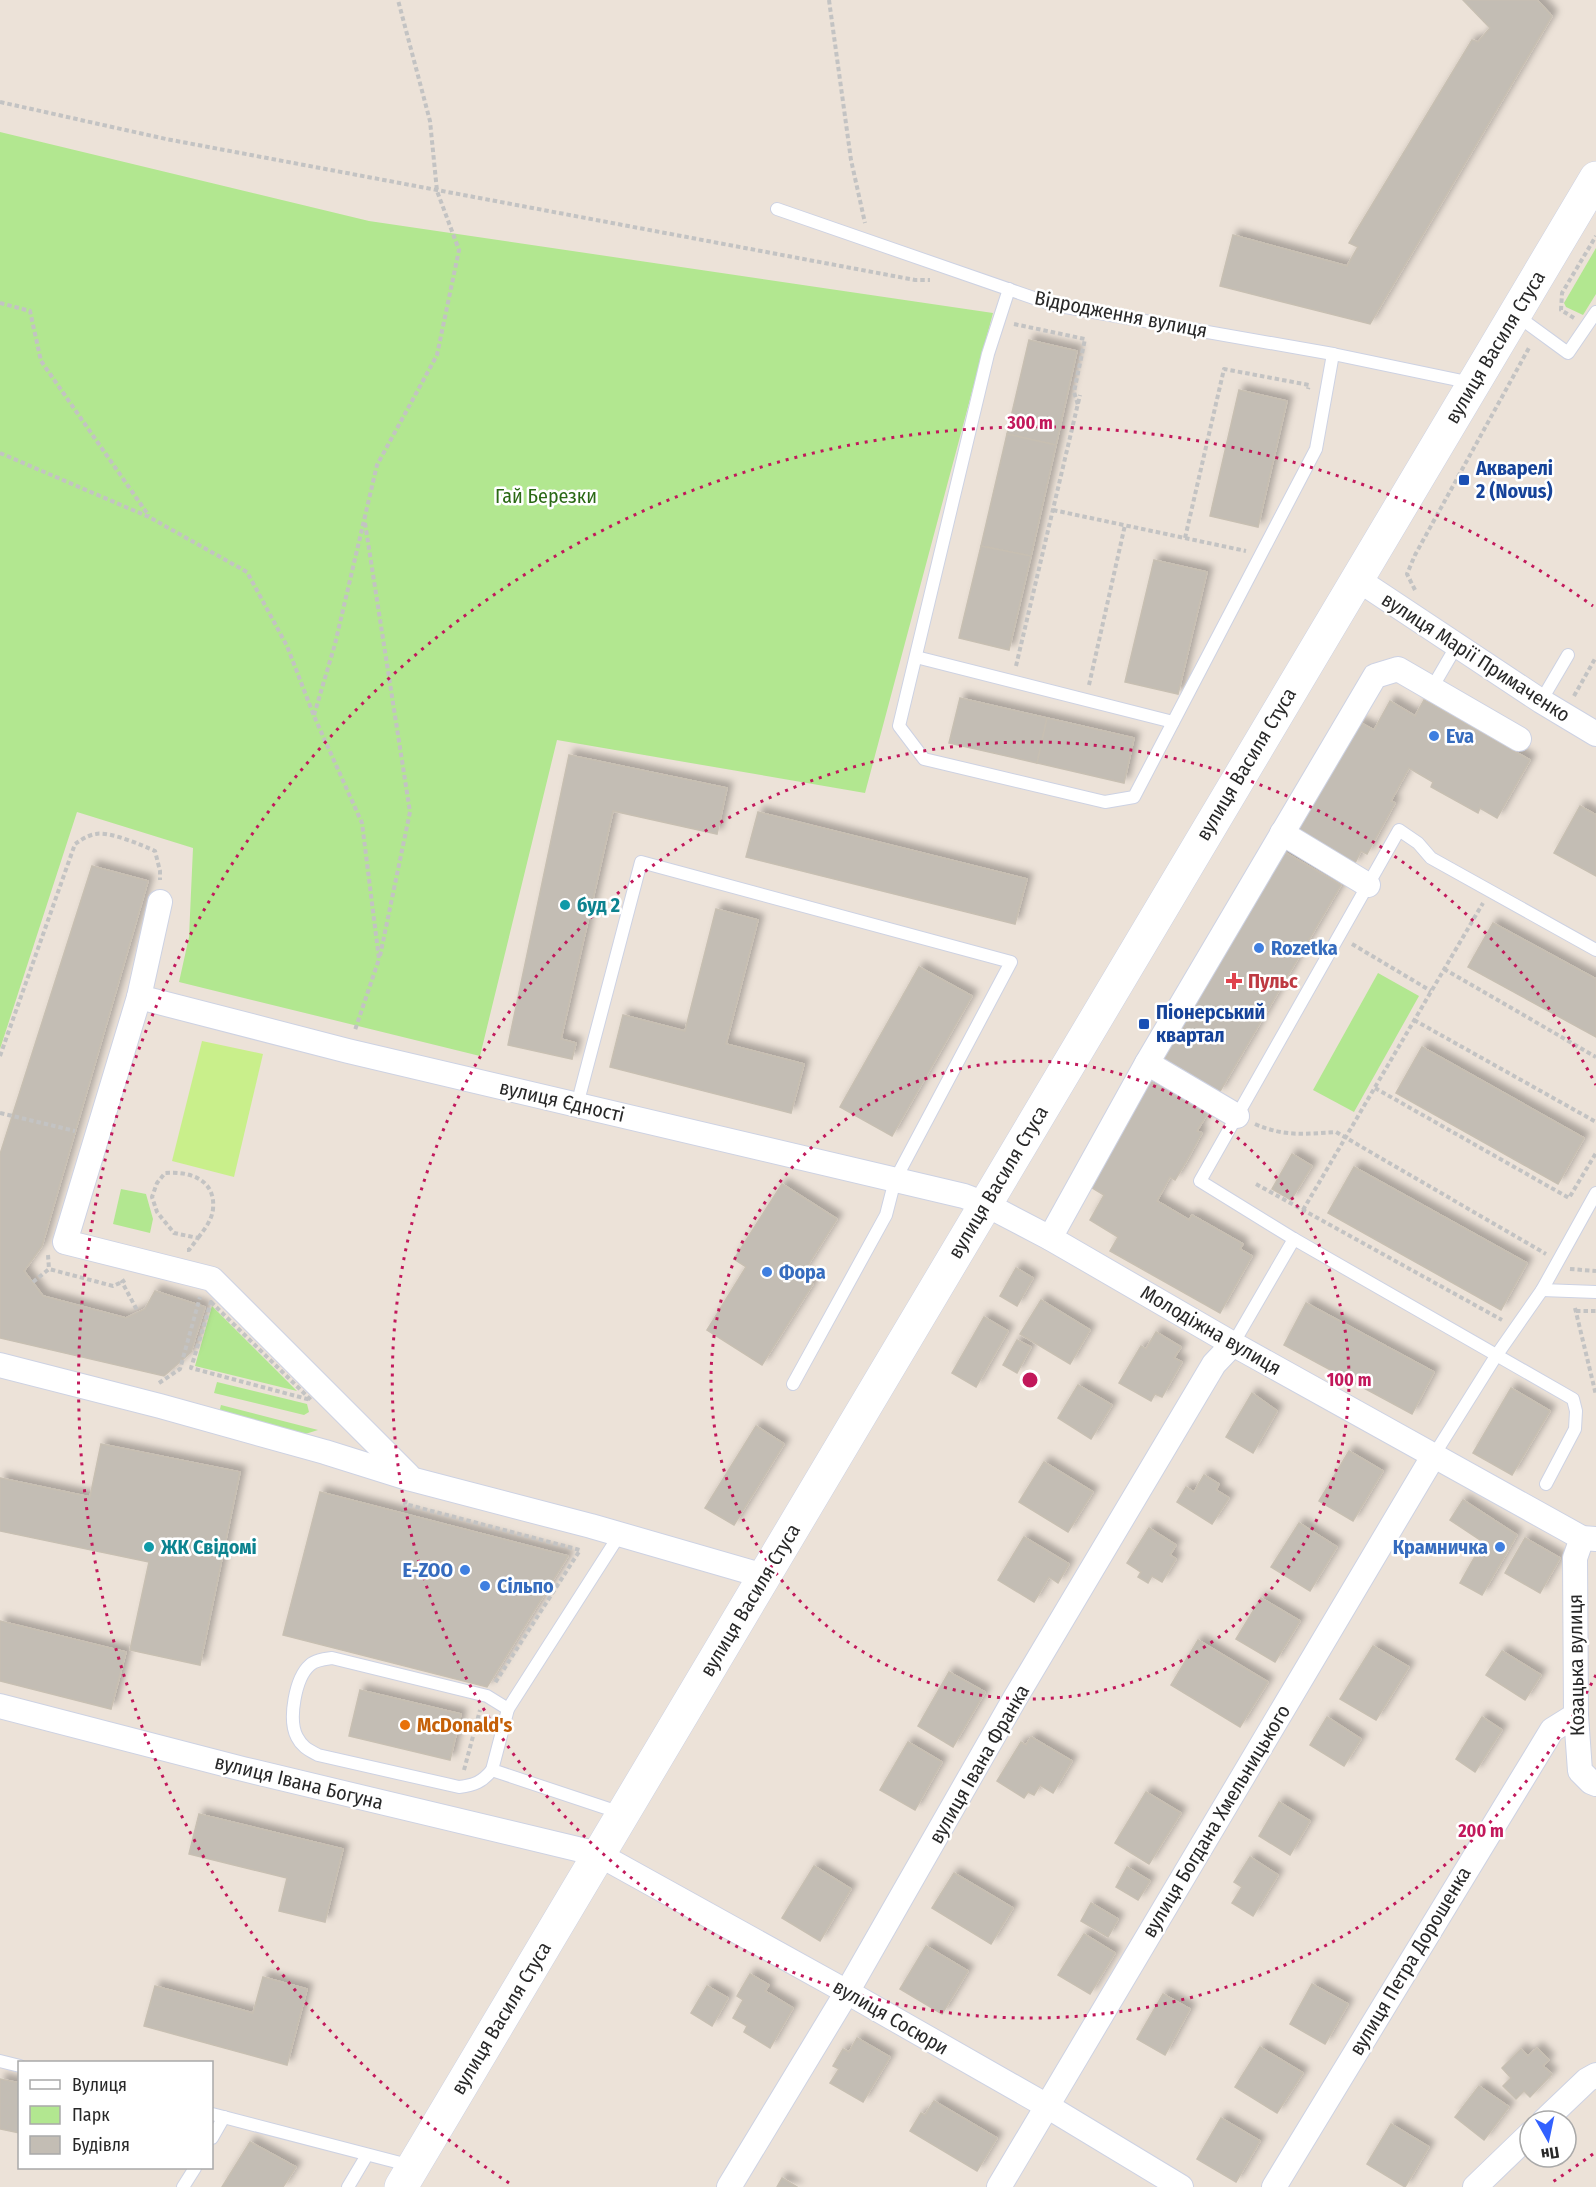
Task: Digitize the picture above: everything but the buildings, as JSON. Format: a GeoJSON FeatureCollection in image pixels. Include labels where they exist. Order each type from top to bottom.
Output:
{"type":"FeatureCollection","features":[{"type":"Feature","properties":{"kind":"main road","name":"вулиця Василя Стуса"},"geometry":{"type":"LineString","coordinates":[[407,2177],[1474,383],[1527,323],[1596,178]]}},
{"type":"Feature","properties":{"kind":"street","name":"вулиця Марії Примаченко"},"geometry":{"type":"LineString","coordinates":[[1357,579],[1596,734]]}},
{"type":"Feature","properties":{"kind":"street"},"geometry":{"type":"LineString","coordinates":[[1050,1238],[1147,1063],[1375,676],[1398,669],[1519,739]]}},
{"type":"Feature","properties":{"kind":"street"},"geometry":{"type":"LineString","coordinates":[[1282,833],[1368,885]]}},
{"type":"Feature","properties":{"kind":"street"},"geometry":{"type":"LineString","coordinates":[[160,902],[139,997],[65,1242],[212,1280],[411,1479]]}},
{"type":"Feature","properties":{"kind":"street","name":"вулиця Єдності"},"geometry":{"type":"LineString","coordinates":[[139,997],[348,1051],[964,1196],[985,1204]]}},
{"type":"Feature","properties":{"kind":"street"},"geometry":{"type":"LineString","coordinates":[[1147,1063],[1237,1116]]}},
{"type":"Feature","properties":{"kind":"street","name":"Молодіжна вулиця"},"geometry":{"type":"LineString","coordinates":[[985,1204],[1050,1238],[1233,1344],[1589,1539]]}},
{"type":"Feature","properties":{"kind":"street","name":"вулиця Івана Франка"},"geometry":{"type":"LineString","coordinates":[[729,2187],[847,1992],[1014,1700],[1214,1364],[1233,1344]]}},
{"type":"Feature","properties":{"kind":"street"},"geometry":{"type":"LineString","coordinates":[[0,1365],[171,1409],[325,1452],[411,1479],[620,1534],[764,1576]]}},
{"type":"Feature","properties":{"kind":"street","name":"вулиця Богдана Хмельницького"},"geometry":{"type":"LineString","coordinates":[[999,2187],[1434,1455]]}},
{"type":"Feature","properties":{"kind":"street","name":"Козацька вулиця"},"geometry":{"type":"LineString","coordinates":[[1589,1539],[1575,1558],[1576,1715],[1580,1771],[1596,1784]]}},
{"type":"Feature","properties":{"kind":"street","name":"вулиця Івана Богуна"},"geometry":{"type":"LineString","coordinates":[[0,1706],[243,1769],[598,1854]]}},
{"type":"Feature","properties":{"kind":"street","name":"вулиця Петра Дорошенка"},"geometry":{"type":"LineString","coordinates":[[1274,2187],[1552,1730],[1576,1715]]}},
{"type":"Feature","properties":{"kind":"street","name":"вулиця Сосюри"},"geometry":{"type":"LineString","coordinates":[[598,1854],[1047,2106],[1181,2187]]}},
{"type":"Feature","properties":{"kind":"street"},"geometry":{"type":"LineString","coordinates":[[1557,2109],[1587,2080],[1596,2075]]}},
{"type":"Feature","properties":{"kind":"street"},"geometry":{"type":"LineString","coordinates":[[1474,2187],[1518,2145]]}},
{"type":"Feature","properties":{"kind":"lane","name":"Відродження вулиця"},"geometry":{"type":"LineString","coordinates":[[777,209],[1054,305],[1333,354],[1474,383]]}},
{"type":"Feature","properties":{"kind":"lane"},"geometry":{"type":"LineString","coordinates":[[1009,289],[988,354],[899,726],[924,759],[1105,802],[1134,797],[1316,449],[1333,354]]}},
{"type":"Feature","properties":{"kind":"lane"},"geometry":{"type":"LineString","coordinates":[[1527,323],[1568,353],[1596,312]]}},
{"type":"Feature","properties":{"kind":"lane"},"geometry":{"type":"LineString","coordinates":[[1432,688],[1457,645]]}},
{"type":"Feature","properties":{"kind":"lane"},"geometry":{"type":"LineString","coordinates":[[1541,700],[1569,655]]}},
{"type":"Feature","properties":{"kind":"lane"},"geometry":{"type":"LineString","coordinates":[[916,657],[1173,722]]}},
{"type":"Feature","properties":{"kind":"lane"},"geometry":{"type":"LineString","coordinates":[[1546,1484],[1575,1429],[1576,1411],[1573,1399],[1294,1239],[1200,1181],[1399,830],[1418,843],[1431,858],[1596,950]]}},
{"type":"Feature","properties":{"kind":"lane"},"geometry":{"type":"LineString","coordinates":[[577,1105],[641,862],[1011,962],[895,1180],[886,1215],[793,1384]]}},
{"type":"Feature","properties":{"kind":"lane"},"geometry":{"type":"LineString","coordinates":[[1434,1455],[1496,1356],[1542,1290],[1596,1193]]}},
{"type":"Feature","properties":{"kind":"lane"},"geometry":{"type":"LineString","coordinates":[[1233,1344],[1294,1239]]}},
{"type":"Feature","properties":{"kind":"lane"},"geometry":{"type":"LineString","coordinates":[[1542,1290],[1596,1292]]}},
{"type":"Feature","properties":{"kind":"lane"},"geometry":{"type":"LineString","coordinates":[[508,1709],[487,1696],[332,1658],[310,1664],[301,1677],[295,1694],[294,1713],[296,1735],[304,1748],[318,1755],[459,1787],[474,1785],[483,1780],[492,1770],[508,1709],[620,1534]]}},
{"type":"Feature","properties":{"kind":"lane"},"geometry":{"type":"LineString","coordinates":[[492,1770],[622,1813]]}},
{"type":"Feature","properties":{"kind":"lane"},"geometry":{"type":"LineString","coordinates":[[0,2061],[18,2066]]}},
{"type":"Feature","properties":{"kind":"lane"},"geometry":{"type":"LineString","coordinates":[[213,2134],[218,2116],[367,2155],[407,2177]]}},
{"type":"Feature","properties":{"kind":"lane"},"geometry":{"type":"LineString","coordinates":[[348,2187],[367,2155]]}},
{"type":"Feature","properties":{"kind":"lane"},"geometry":{"type":"LineString","coordinates":[[183,2187],[194,2169]]}},
{"type":"Feature","properties":{"kind":"path"},"geometry":{"type":"LineString","coordinates":[[314,716],[335,644],[378,465],[437,355],[459,250],[437,192],[430,121],[398,0]]}},
{"type":"Feature","properties":{"kind":"path"},"geometry":{"type":"LineString","coordinates":[[829,0],[850,160],[869,241]]}},
{"type":"Feature","properties":{"kind":"path"},"geometry":{"type":"LineString","coordinates":[[0,102],[166,140],[437,192],[915,280],[938,281]]}},
{"type":"Feature","properties":{"kind":"path"},"geometry":{"type":"LineString","coordinates":[[1588,324],[1570,317],[1561,310],[1562,293],[1596,236]]}},
{"type":"Feature","properties":{"kind":"path"},"geometry":{"type":"LineString","coordinates":[[0,303],[30,311],[41,361],[149,517]]}},
{"type":"Feature","properties":{"kind":"path"},"geometry":{"type":"LineString","coordinates":[[1005,322],[1085,339],[1074,392],[1078,405]]}},
{"type":"Feature","properties":{"kind":"path"},"geometry":{"type":"LineString","coordinates":[[1416,594],[1407,574],[1527,323]]}},
{"type":"Feature","properties":{"kind":"path"},"geometry":{"type":"LineString","coordinates":[[1185,538],[1224,369],[1309,385],[1306,397]]}},
{"type":"Feature","properties":{"kind":"path"},"geometry":{"type":"LineString","coordinates":[[1012,682],[1080,395]]}},
{"type":"Feature","properties":{"kind":"path"},"geometry":{"type":"LineString","coordinates":[[0,453],[149,517],[247,572],[287,645],[314,716],[362,823],[379,959]]}},
{"type":"Feature","properties":{"kind":"path"},"geometry":{"type":"LineString","coordinates":[[1053,510],[1250,552],[1245,562]]}},
{"type":"Feature","properties":{"kind":"path"},"geometry":{"type":"LineString","coordinates":[[348,1051],[379,959],[411,812],[364,519]]}},
{"type":"Feature","properties":{"kind":"path"},"geometry":{"type":"LineString","coordinates":[[1089,685],[1125,525]]}},
{"type":"Feature","properties":{"kind":"path"},"geometry":{"type":"LineString","coordinates":[[1574,697],[1596,657]]}},
{"type":"Feature","properties":{"kind":"path"},"geometry":{"type":"LineString","coordinates":[[1005,664],[1026,669]]}},
{"type":"Feature","properties":{"kind":"path"},"geometry":{"type":"LineString","coordinates":[[1078,682],[1100,687]]}},
{"type":"Feature","properties":{"kind":"path"},"geometry":{"type":"LineString","coordinates":[[0,1056],[75,844],[85,837],[98,833],[137,842],[155,852],[160,871],[160,902]]}},
{"type":"Feature","properties":{"kind":"path"},"geometry":{"type":"LineString","coordinates":[[1303,1210],[1490,891]]}},
{"type":"Feature","properties":{"kind":"path"},"geometry":{"type":"LineString","coordinates":[[1339,937],[1431,991]]}},
{"type":"Feature","properties":{"kind":"path"},"geometry":{"type":"LineString","coordinates":[[1444,969],[1596,1057]]}},
{"type":"Feature","properties":{"kind":"path"},"geometry":{"type":"LineString","coordinates":[[1414,1020],[1596,1122]]}},
{"type":"Feature","properties":{"kind":"path"},"geometry":{"type":"LineString","coordinates":[[1375,1088],[1569,1198],[1596,1153]]}},
{"type":"Feature","properties":{"kind":"path"},"geometry":{"type":"LineString","coordinates":[[0,1112],[82,1133]]}},
{"type":"Feature","properties":{"kind":"path"},"geometry":{"type":"LineString","coordinates":[[1237,1116],[1274,1132],[1299,1134],[1336,1132],[1572,1270],[1596,1271]]}},
{"type":"Feature","properties":{"kind":"path"},"geometry":{"type":"LineString","coordinates":[[169,1269],[177,1251],[189,1250],[198,1238],[213,1209],[211,1195],[205,1182],[192,1175],[176,1172],[165,1173],[157,1183],[152,1197],[158,1212],[174,1233],[198,1238]]}},
{"type":"Feature","properties":{"kind":"path"},"geometry":{"type":"LineString","coordinates":[[1256,1184],[1516,1328]]}},
{"type":"Feature","properties":{"kind":"path"},"geometry":{"type":"LineString","coordinates":[[33,1282],[49,1269],[113,1286],[132,1277]]}},
{"type":"Feature","properties":{"kind":"path"},"geometry":{"type":"LineString","coordinates":[[122,1282],[138,1312]]}},
{"type":"Feature","properties":{"kind":"path"},"geometry":{"type":"LineString","coordinates":[[1573,1291],[1575,1311],[1596,1395]]}},
{"type":"Feature","properties":{"kind":"path"},"geometry":{"type":"LineString","coordinates":[[157,1384],[180,1369],[201,1298],[191,1294]]}},
{"type":"Feature","properties":{"kind":"path"},"geometry":{"type":"LineString","coordinates":[[211,1302],[286,1375],[311,1400],[192,1368],[211,1302]]}},
{"type":"Feature","properties":{"kind":"path"},"geometry":{"type":"LineString","coordinates":[[1575,1311],[1596,1311]]}},
{"type":"Feature","properties":{"kind":"path"},"geometry":{"type":"LineString","coordinates":[[411,1479],[405,1504],[580,1550],[482,1704],[459,1787]]}},
{"type":"Feature","properties":{"kind":"green space","name":"Гай Березки"},"geometry":{"type":"Polygon","coordinates":[[[0,132],[369,221],[993,313],[865,793],[557,740],[480,1056],[179,982],[189,937],[193,848],[77,812],[0,1049],[0,132]]]}},
{"type":"Feature","properties":{"kind":"green space"},"geometry":{"type":"Polygon","coordinates":[[[1596,248],[1596,294],[1583,315],[1566,307],[1564,303],[1596,248]]]}},
{"type":"Feature","properties":{"kind":"green space"},"geometry":{"type":"Polygon","coordinates":[[[1378,973],[1419,996],[1354,1112],[1313,1090],[1378,973]]]}},
{"type":"Feature","properties":{"kind":"green space"},"geometry":{"type":"Polygon","coordinates":[[[202,1041],[263,1054],[234,1177],[172,1161],[202,1041]]]}},
{"type":"Feature","properties":{"kind":"green space"},"geometry":{"type":"Polygon","coordinates":[[[121,1189],[146,1194],[153,1219],[150,1233],[113,1224],[121,1189]]]}},
{"type":"Feature","properties":{"kind":"green space"},"geometry":{"type":"Polygon","coordinates":[[[212,1306],[297,1391],[195,1366],[212,1306]]]}},
{"type":"Feature","properties":{"kind":"green space"},"geometry":{"type":"Polygon","coordinates":[[[217,1382],[307,1404],[309,1412],[304,1415],[214,1393],[217,1382]]]}},
{"type":"Feature","properties":{"kind":"green space"},"geometry":{"type":"Polygon","coordinates":[[[221,1405],[318,1430],[302,1435],[219,1413],[221,1405]]]}},
{"type":"Feature","properties":{"kind":"place","name":"Акварелі 2 (Novus)"},"geometry":{"type":"Point","coordinates":[1464,480]}},
{"type":"Feature","properties":{"kind":"place","name":"Eva"},"geometry":{"type":"Point","coordinates":[1434,736]}},
{"type":"Feature","properties":{"kind":"place","name":"буд 2"},"geometry":{"type":"Point","coordinates":[565,905]}},
{"type":"Feature","properties":{"kind":"place","name":"Rozetka"},"geometry":{"type":"Point","coordinates":[1259,948]}},
{"type":"Feature","properties":{"kind":"place","name":"Пульс"},"geometry":{"type":"Point","coordinates":[1234,981]}},
{"type":"Feature","properties":{"kind":"place","name":"Піонерський квартал"},"geometry":{"type":"Point","coordinates":[1144,1024]}},
{"type":"Feature","properties":{"kind":"place","name":"Фора"},"geometry":{"type":"Point","coordinates":[767,1272]}},
{"type":"Feature","properties":{"kind":"place","name":"ЖК Свідомі"},"geometry":{"type":"Point","coordinates":[149,1547]}},
{"type":"Feature","properties":{"kind":"place","name":"Крамничка"},"geometry":{"type":"Point","coordinates":[1500,1547]}},
{"type":"Feature","properties":{"kind":"place","name":"E-ZOO"},"geometry":{"type":"Point","coordinates":[465,1570]}},
{"type":"Feature","properties":{"kind":"place","name":"Сільпо"},"geometry":{"type":"Point","coordinates":[485,1586]}},
{"type":"Feature","properties":{"kind":"place","name":"McDonald's"},"geometry":{"type":"Point","coordinates":[405,1725]}}]}
